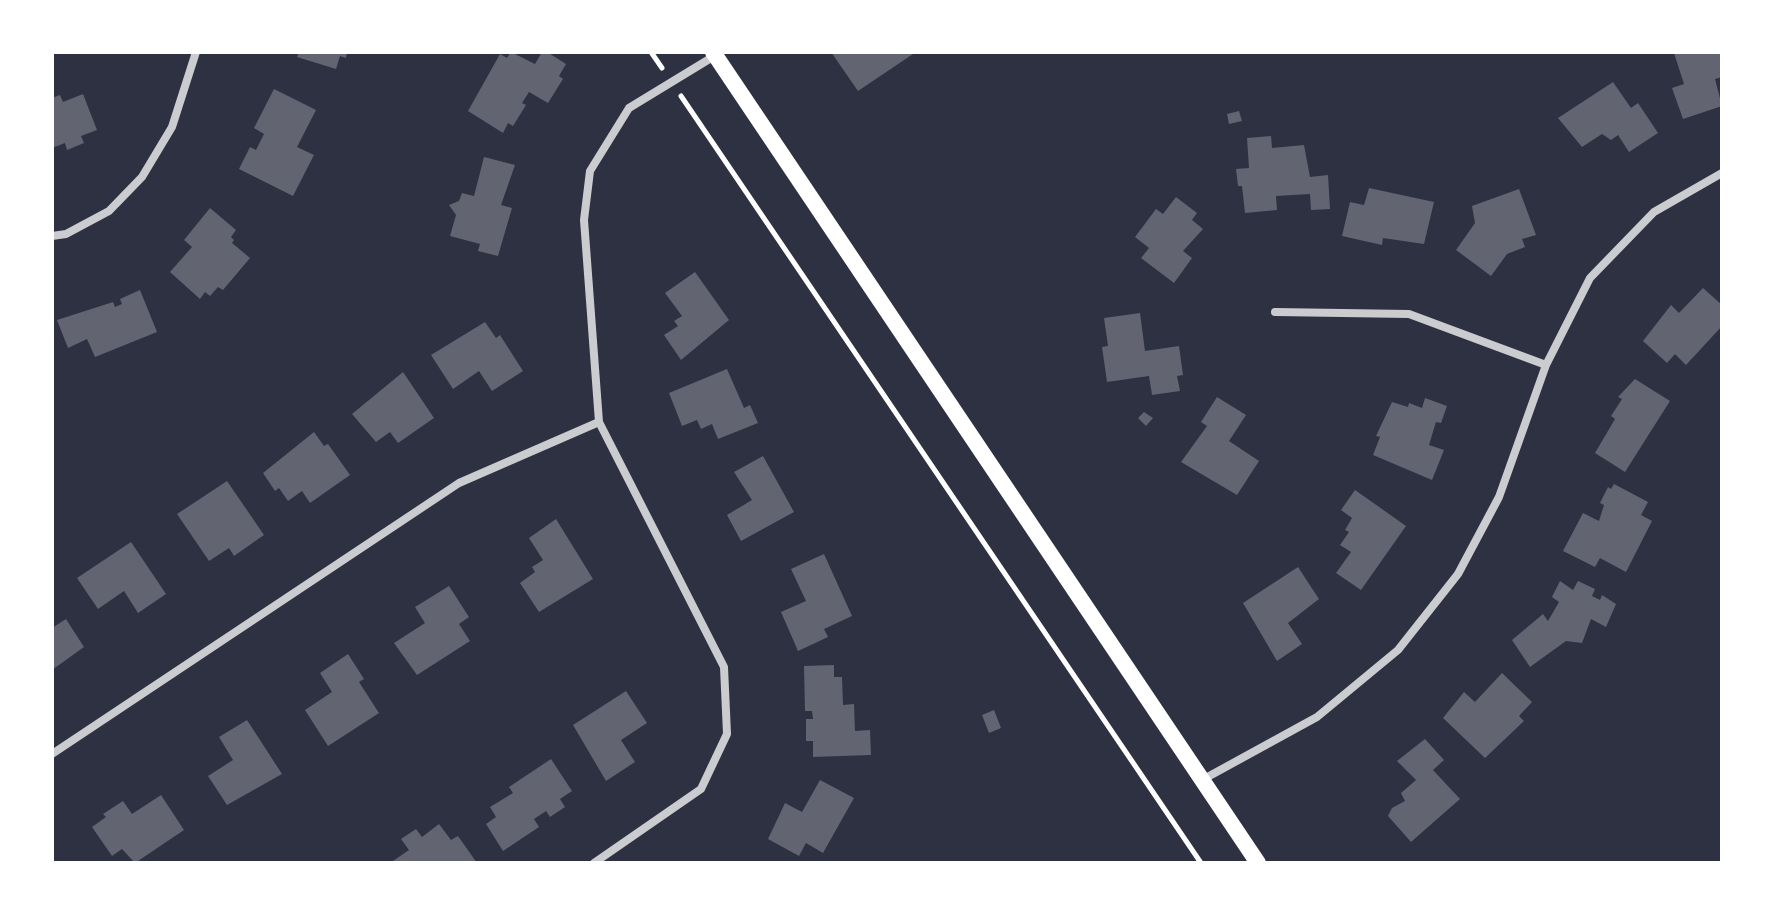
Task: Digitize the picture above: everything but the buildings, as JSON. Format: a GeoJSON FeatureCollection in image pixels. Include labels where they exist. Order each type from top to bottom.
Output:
{"type":"FeatureCollection","features":[{"type":"Feature","properties":{"kind":"main road"},"geometry":{"type":"LineString","coordinates":[[716,53],[1258,863]]}},
{"type":"Feature","properties":{"kind":"street"},"geometry":{"type":"LineString","coordinates":[[52,236],[66,234],[109,211],[142,177],[172,127],[196,52]]}},
{"type":"Feature","properties":{"kind":"street"},"geometry":{"type":"LineString","coordinates":[[594,863],[701,789],[727,734],[724,667],[599,422],[584,220],[590,171],[629,108],[716,53]]}},
{"type":"Feature","properties":{"kind":"street"},"geometry":{"type":"LineString","coordinates":[[1202,780],[1317,717],[1398,650],[1458,574],[1499,497],[1546,365],[1590,278],[1654,212],[1722,173]]}},
{"type":"Feature","properties":{"kind":"street"},"geometry":{"type":"LineString","coordinates":[[1275,312],[1409,314],[1546,365]]}},
{"type":"Feature","properties":{"kind":"street"},"geometry":{"type":"LineString","coordinates":[[52,754],[459,483],[599,422]]}},
{"type":"Feature","properties":{"kind":"path"},"geometry":{"type":"LineString","coordinates":[[651,52],[1201,863]]}}]}
